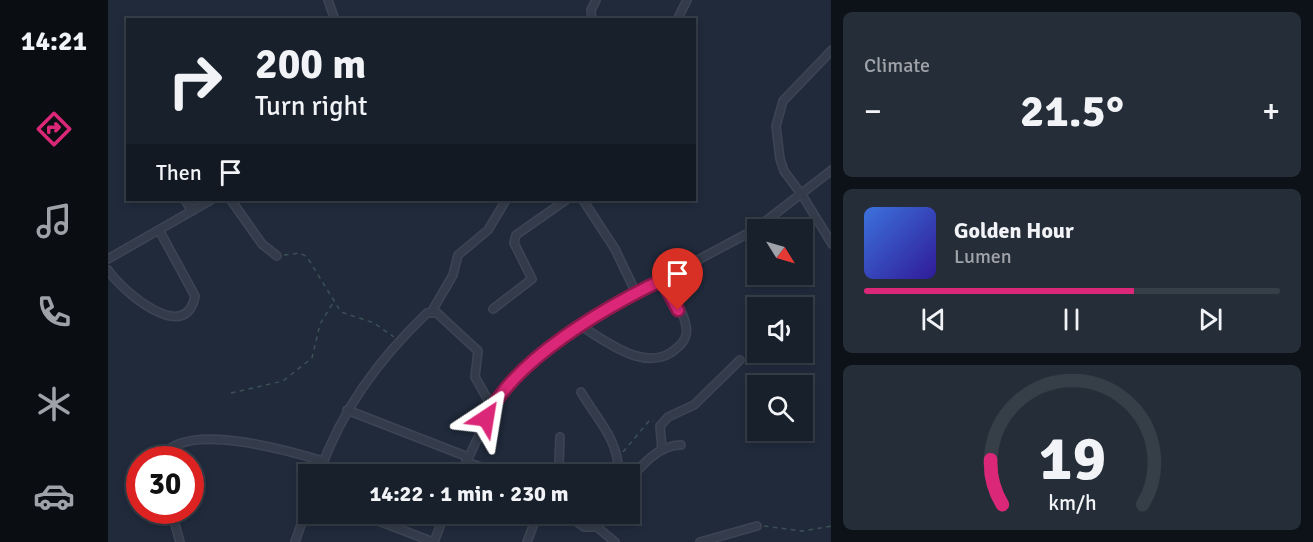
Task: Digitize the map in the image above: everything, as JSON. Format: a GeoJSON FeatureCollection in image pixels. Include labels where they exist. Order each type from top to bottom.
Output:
{"type":"FeatureCollection","features":[{"type":"Feature","properties":{"kind":"street"},"geometry":{"type":"LineString","coordinates":[[328,0],[334,18]]}},
{"type":"Feature","properties":{"kind":"street"},"geometry":{"type":"LineString","coordinates":[[592,18],[591,10],[596,0]]}},
{"type":"Feature","properties":{"kind":"street"},"geometry":{"type":"LineString","coordinates":[[678,18],[687,0]]}},
{"type":"Feature","properties":{"kind":"street"},"geometry":{"type":"LineString","coordinates":[[831,50],[783,101],[778,112],[776,126],[780,159],[789,180],[802,195],[831,244]]}},
{"type":"Feature","properties":{"kind":"street"},"geometry":{"type":"LineString","coordinates":[[465,464],[492,407],[515,377],[581,326],[636,293],[753,230],[802,195],[831,170]]}},
{"type":"Feature","properties":{"kind":"street"},"geometry":{"type":"LineString","coordinates":[[186,201],[192,211]]}},
{"type":"Feature","properties":{"kind":"street"},"geometry":{"type":"LineString","coordinates":[[108,259],[209,201]]}},
{"type":"Feature","properties":{"kind":"street"},"geometry":{"type":"LineString","coordinates":[[232,201],[262,244],[277,256]]}},
{"type":"Feature","properties":{"kind":"street"},"geometry":{"type":"LineString","coordinates":[[322,464],[358,391],[400,340],[427,313],[432,311],[453,275],[459,255],[488,230],[505,201]]}},
{"type":"Feature","properties":{"kind":"street"},"geometry":{"type":"LineString","coordinates":[[493,309],[532,279],[514,243],[516,235],[565,201]]}},
{"type":"Feature","properties":{"kind":"street"},"geometry":{"type":"LineString","coordinates":[[584,201],[615,249],[636,293]]}},
{"type":"Feature","properties":{"kind":"street"},"geometry":{"type":"LineString","coordinates":[[108,270],[117,284],[130,296],[146,305],[168,316],[182,316],[189,312],[195,296],[159,230]]}},
{"type":"Feature","properties":{"kind":"street"},"geometry":{"type":"LineString","coordinates":[[581,326],[622,352],[634,356],[663,356],[674,350],[684,340],[686,324],[662,280]]}},
{"type":"Feature","properties":{"kind":"street"},"geometry":{"type":"LineString","coordinates":[[432,311],[478,351],[475,377],[492,407]]}},
{"type":"Feature","properties":{"kind":"street"},"geometry":{"type":"LineString","coordinates":[[662,450],[660,426],[668,417],[694,405],[740,360]]}},
{"type":"Feature","properties":{"kind":"street"},"geometry":{"type":"LineString","coordinates":[[581,392],[612,437],[618,464]]}},
{"type":"Feature","properties":{"kind":"street"},"geometry":{"type":"LineString","coordinates":[[347,410],[479,464]]}},
{"type":"Feature","properties":{"kind":"street"},"geometry":{"type":"LineString","coordinates":[[559,464],[560,437]]}},
{"type":"Feature","properties":{"kind":"street"},"geometry":{"type":"LineString","coordinates":[[177,446],[205,438],[254,443],[323,461]]}},
{"type":"Feature","properties":{"kind":"street"},"geometry":{"type":"LineString","coordinates":[[640,471],[662,450],[672,445],[681,445]]}},
{"type":"Feature","properties":{"kind":"street"},"geometry":{"type":"LineString","coordinates":[[175,524],[180,542]]}},
{"type":"Feature","properties":{"kind":"street"},"geometry":{"type":"LineString","coordinates":[[295,542],[301,524]]}},
{"type":"Feature","properties":{"kind":"street"},"geometry":{"type":"LineString","coordinates":[[386,524],[433,542],[441,524]]}},
{"type":"Feature","properties":{"kind":"street"},"geometry":{"type":"LineString","coordinates":[[527,542],[534,524]]}},
{"type":"Feature","properties":{"kind":"street"},"geometry":{"type":"LineString","coordinates":[[580,524],[584,527],[597,527],[615,542]]}},
{"type":"Feature","properties":{"kind":"street"},"geometry":{"type":"LineString","coordinates":[[700,542],[757,526]]}},
{"type":"Feature","properties":{"kind":"path"},"geometry":{"type":"LineString","coordinates":[[277,256],[300,253],[307,256],[341,312],[374,323],[400,340]]}},
{"type":"Feature","properties":{"kind":"path"},"geometry":{"type":"LineString","coordinates":[[231,393],[283,381],[312,358],[320,324],[334,301]]}},
{"type":"Feature","properties":{"kind":"path"},"geometry":{"type":"LineString","coordinates":[[618,458],[648,421],[656,421],[660,426]]}},
{"type":"Feature","properties":{"kind":"path"},"geometry":{"type":"LineString","coordinates":[[757,526],[802,531],[831,526]]}},
{"type":"Feature","properties":{"kind":"route"},"geometry":{"type":"LineString","coordinates":[[486,418],[515,377],[536,358],[581,326],[636,293],[662,280],[678,310]]}}]}
